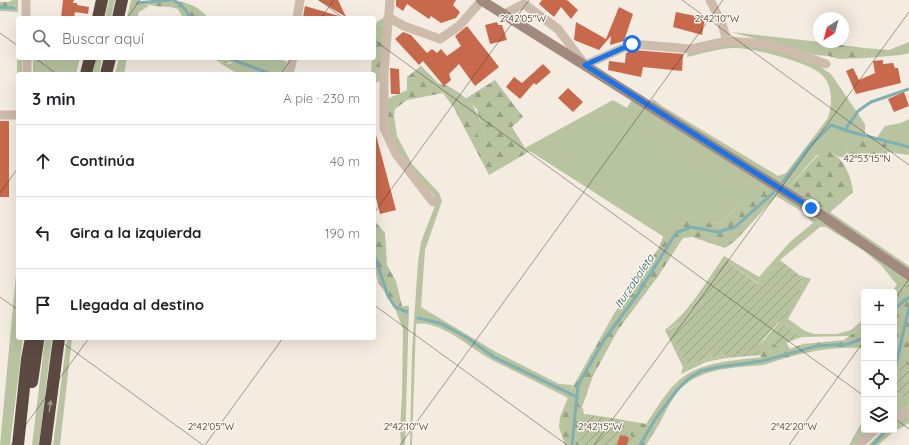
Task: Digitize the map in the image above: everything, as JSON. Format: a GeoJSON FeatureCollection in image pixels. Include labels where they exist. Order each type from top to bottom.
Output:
{"type":"FeatureCollection","features":[{"type":"Feature","properties":{"kind":"highway"},"geometry":{"type":"LineString","coordinates":[[98,16],[102,0]]}},
{"type":"Feature","properties":{"kind":"highway"},"geometry":{"type":"LineString","coordinates":[[118,16],[122,0]]}},
{"type":"Feature","properties":{"kind":"highway"},"geometry":{"type":"LineString","coordinates":[[86,72],[90,60]]}},
{"type":"Feature","properties":{"kind":"highway"},"geometry":{"type":"LineString","coordinates":[[106,72],[110,60]]}},
{"type":"Feature","properties":{"kind":"highway"},"geometry":{"type":"LineString","coordinates":[[18,445],[27,359],[32,340]]}},
{"type":"Feature","properties":{"kind":"highway"},"geometry":{"type":"LineString","coordinates":[[25,445],[39,340]]}},
{"type":"Feature","properties":{"kind":"highway"},"geometry":{"type":"LineString","coordinates":[[45,445],[59,340]]}},
{"type":"Feature","properties":{"kind":"street"},"geometry":{"type":"LineString","coordinates":[[26,0],[26,16]]}},
{"type":"Feature","properties":{"kind":"street"},"geometry":{"type":"LineString","coordinates":[[297,16],[300,0]]}},
{"type":"Feature","properties":{"kind":"street"},"geometry":{"type":"LineString","coordinates":[[390,0],[384,73],[384,128],[396,154],[433,202]]}},
{"type":"Feature","properties":{"kind":"street"},"geometry":{"type":"LineString","coordinates":[[388,17],[404,26],[440,39],[459,26],[482,0],[811,208],[909,275]]}},
{"type":"Feature","properties":{"kind":"street"},"geometry":{"type":"LineString","coordinates":[[710,0],[722,24],[727,41]]}},
{"type":"Feature","properties":{"kind":"street"},"geometry":{"type":"LineString","coordinates":[[504,14],[526,2],[558,29],[585,65]]}},
{"type":"Feature","properties":{"kind":"street"},"geometry":{"type":"LineString","coordinates":[[585,65],[632,44],[691,49],[727,41],[769,44],[826,64]]}},
{"type":"Feature","properties":{"kind":"street"},"geometry":{"type":"LineString","coordinates":[[27,60],[27,72]]}},
{"type":"Feature","properties":{"kind":"street"},"geometry":{"type":"LineString","coordinates":[[290,72],[292,60]]}},
{"type":"Feature","properties":{"kind":"street"},"geometry":{"type":"LineString","coordinates":[[0,115],[16,114]]}},
{"type":"Feature","properties":{"kind":"street"},"geometry":{"type":"LineString","coordinates":[[897,417],[909,411]]}},
{"type":"Feature","properties":{"kind":"street"},"geometry":{"type":"LineString","coordinates":[[859,445],[872,433]]}},
{"type":"Feature","properties":{"kind":"green space"},"geometry":{"type":"Polygon","coordinates":[[[18,0],[18,12],[0,11],[0,2],[8,2],[18,0]]]}},
{"type":"Feature","properties":{"kind":"green space"},"geometry":{"type":"Polygon","coordinates":[[[109,0],[115,0],[111,16],[105,16],[109,0]]]}},
{"type":"Feature","properties":{"kind":"green space"},"geometry":{"type":"Polygon","coordinates":[[[131,0],[138,0],[149,6],[139,12],[138,16],[127,16],[131,0]]]}},
{"type":"Feature","properties":{"kind":"green space"},"geometry":{"type":"Polygon","coordinates":[[[153,0],[184,2],[197,8],[206,16],[182,16],[178,9],[143,3],[153,0]]]}},
{"type":"Feature","properties":{"kind":"green space"},"geometry":{"type":"Polygon","coordinates":[[[385,17],[384,36],[376,34],[377,22],[385,17]]]}},
{"type":"Feature","properties":{"kind":"green space"},"geometry":{"type":"Polygon","coordinates":[[[731,32],[813,41],[813,48],[828,48],[828,56],[815,55],[731,32]]]}},
{"type":"Feature","properties":{"kind":"green space"},"geometry":{"type":"Polygon","coordinates":[[[376,34],[384,36],[383,79],[376,83],[376,72],[371,72],[372,60],[376,60],[376,34]]]}},
{"type":"Feature","properties":{"kind":"green space"},"geometry":{"type":"Polygon","coordinates":[[[909,42],[909,53],[866,58],[864,48],[889,50],[909,42]]]}},
{"type":"Feature","properties":{"kind":"green space"},"geometry":{"type":"Polygon","coordinates":[[[729,44],[768,48],[816,64],[831,74],[865,124],[865,139],[855,136],[845,146],[849,157],[840,157],[829,151],[817,155],[787,189],[651,102],[653,99],[662,106],[778,176],[786,173],[828,118],[831,97],[829,86],[824,77],[818,72],[796,62],[768,53],[729,48],[687,57],[688,52],[729,44]]]}},
{"type":"Feature","properties":{"kind":"green space"},"geometry":{"type":"Polygon","coordinates":[[[849,46],[864,48],[866,58],[840,59],[828,56],[828,48],[849,48],[849,46]]]}},
{"type":"Feature","properties":{"kind":"green space"},"geometry":{"type":"Polygon","coordinates":[[[17,60],[22,60],[22,72],[17,72],[17,60]]]}},
{"type":"Feature","properties":{"kind":"green space"},"geometry":{"type":"Polygon","coordinates":[[[33,60],[80,60],[76,72],[33,72],[33,60]]]}},
{"type":"Feature","properties":{"kind":"green space"},"geometry":{"type":"Polygon","coordinates":[[[96,60],[102,60],[99,72],[93,72],[96,60]]]}},
{"type":"Feature","properties":{"kind":"green space"},"geometry":{"type":"Polygon","coordinates":[[[118,60],[127,60],[124,72],[116,72],[118,60]]]}},
{"type":"Feature","properties":{"kind":"green space"},"geometry":{"type":"Polygon","coordinates":[[[215,60],[236,60],[224,63],[215,60]]]}},
{"type":"Feature","properties":{"kind":"green space"},"geometry":{"type":"Polygon","coordinates":[[[236,60],[283,60],[287,62],[284,72],[235,72],[218,62],[230,64],[236,60]]]}},
{"type":"Feature","properties":{"kind":"green space"},"geometry":{"type":"Polygon","coordinates":[[[421,66],[438,83],[448,86],[443,93],[407,100],[395,109],[394,115],[397,136],[391,140],[386,124],[387,99],[407,90],[407,77],[421,66]]]}},
{"type":"Feature","properties":{"kind":"green space"},"geometry":{"type":"Polygon","coordinates":[[[495,80],[523,117],[512,127],[525,148],[530,151],[489,175],[454,108],[458,106],[482,141],[486,141],[477,109],[465,99],[495,80]]]}},
{"type":"Feature","properties":{"kind":"green space"},"geometry":{"type":"Polygon","coordinates":[[[448,86],[470,103],[478,115],[486,141],[482,141],[458,107],[454,108],[443,93],[448,86]]]}},
{"type":"Feature","properties":{"kind":"green space"},"geometry":{"type":"Polygon","coordinates":[[[613,100],[627,108],[632,100],[770,185],[760,187],[720,223],[714,224],[671,219],[664,237],[525,148],[613,100]]]}},
{"type":"Feature","properties":{"kind":"green space"},"geometry":{"type":"Polygon","coordinates":[[[909,119],[909,155],[888,152],[886,141],[875,140],[885,126],[901,123],[909,119]]]}},
{"type":"Feature","properties":{"kind":"green space"},"geometry":{"type":"Polygon","coordinates":[[[397,136],[412,164],[439,193],[442,201],[425,250],[421,307],[496,352],[559,384],[573,385],[568,398],[490,359],[445,330],[435,326],[416,324],[412,445],[410,445],[412,350],[418,262],[421,242],[436,203],[434,195],[415,175],[391,140],[397,136]]]}},
{"type":"Feature","properties":{"kind":"green space"},"geometry":{"type":"Polygon","coordinates":[[[855,136],[886,141],[888,152],[885,156],[849,157],[845,146],[848,140],[855,136]]]}},
{"type":"Feature","properties":{"kind":"green space"},"geometry":{"type":"Polygon","coordinates":[[[823,150],[829,151],[835,155],[844,165],[848,172],[853,192],[828,214],[787,189],[823,150]]]}},
{"type":"Feature","properties":{"kind":"green space"},"geometry":{"type":"Polygon","coordinates":[[[770,185],[780,192],[735,241],[725,248],[692,237],[683,238],[659,275],[618,330],[593,376],[582,407],[584,412],[584,421],[580,445],[565,445],[559,427],[560,417],[571,390],[615,312],[658,249],[671,219],[688,217],[714,224],[720,223],[760,187],[770,185]]]}},
{"type":"Feature","properties":{"kind":"green space"},"geometry":{"type":"Polygon","coordinates":[[[780,192],[909,279],[909,285],[898,289],[897,304],[897,289],[894,289],[897,285],[881,265],[864,251],[826,227],[820,227],[780,260],[759,284],[725,260],[683,321],[668,330],[688,366],[705,359],[725,355],[726,358],[706,362],[681,374],[683,367],[665,330],[690,305],[724,256],[759,277],[790,242],[813,223],[801,211],[776,196],[780,192]]]}},
{"type":"Feature","properties":{"kind":"green space"},"geometry":{"type":"Polygon","coordinates":[[[830,212],[909,266],[909,270],[828,214],[830,212]]]}},
{"type":"Feature","properties":{"kind":"green space"},"geometry":{"type":"Polygon","coordinates":[[[376,222],[385,233],[387,265],[396,281],[402,306],[394,306],[378,282],[376,274],[376,222]]]}},
{"type":"Feature","properties":{"kind":"green space"},"geometry":{"type":"Polygon","coordinates":[[[725,260],[758,284],[780,260],[799,275],[803,284],[784,320],[778,322],[758,346],[761,355],[726,358],[725,355],[705,359],[688,366],[668,331],[683,321],[725,260]]]}},
{"type":"Feature","properties":{"kind":"green space"},"geometry":{"type":"Polygon","coordinates":[[[16,274],[16,340],[23,340],[10,445],[0,445],[16,274]]]}},
{"type":"Feature","properties":{"kind":"green space"},"geometry":{"type":"Polygon","coordinates":[[[799,275],[811,279],[788,319],[805,331],[814,334],[837,334],[851,330],[861,322],[860,328],[849,336],[802,337],[786,325],[780,327],[771,343],[765,339],[779,322],[803,284],[799,275]]]}},
{"type":"Feature","properties":{"kind":"green space"},"geometry":{"type":"Polygon","coordinates":[[[909,285],[909,366],[904,364],[900,367],[897,366],[898,289],[909,285]]]}},
{"type":"Feature","properties":{"kind":"green space"},"geometry":{"type":"Polygon","coordinates":[[[394,306],[409,306],[405,445],[401,445],[400,428],[403,329],[394,306]]]}},
{"type":"Feature","properties":{"kind":"green space"},"geometry":{"type":"Polygon","coordinates":[[[786,325],[802,337],[777,346],[771,343],[780,327],[786,325]]]}},
{"type":"Feature","properties":{"kind":"green space"},"geometry":{"type":"Polygon","coordinates":[[[861,326],[861,348],[838,348],[813,351],[764,365],[757,346],[765,339],[777,346],[786,342],[790,349],[803,344],[844,340],[861,326]]]}},
{"type":"Feature","properties":{"kind":"green space"},"geometry":{"type":"Polygon","coordinates":[[[45,340],[52,340],[39,445],[32,445],[45,340]]]}},
{"type":"Feature","properties":{"kind":"green space"},"geometry":{"type":"Polygon","coordinates":[[[67,340],[72,340],[60,445],[53,445],[67,340]]]}},
{"type":"Feature","properties":{"kind":"green space"},"geometry":{"type":"Polygon","coordinates":[[[762,357],[764,365],[717,370],[694,378],[676,394],[658,426],[646,424],[663,398],[684,376],[704,366],[716,363],[762,357]]]}},
{"type":"Feature","properties":{"kind":"green space"},"geometry":{"type":"Polygon","coordinates":[[[904,364],[909,366],[909,396],[902,398],[897,392],[897,378],[900,367],[904,364]]]}},
{"type":"Feature","properties":{"kind":"green space"},"geometry":{"type":"Polygon","coordinates":[[[897,365],[900,367],[897,378],[897,365]]]}},
{"type":"Feature","properties":{"kind":"green space"},"geometry":{"type":"Polygon","coordinates":[[[897,393],[902,398],[909,396],[909,406],[897,412],[897,393]]]}},
{"type":"Feature","properties":{"kind":"green space"},"geometry":{"type":"Polygon","coordinates":[[[585,414],[618,419],[618,427],[630,433],[633,443],[632,445],[580,445],[579,438],[585,414]]]}},
{"type":"Feature","properties":{"kind":"green space"},"geometry":{"type":"Polygon","coordinates":[[[909,415],[909,423],[897,430],[897,421],[909,415]]]}},
{"type":"Feature","properties":{"kind":"green space"},"geometry":{"type":"Polygon","coordinates":[[[618,419],[658,426],[646,445],[632,445],[633,442],[618,427],[618,419]]]}},
{"type":"Feature","properties":{"kind":"green space"},"geometry":{"type":"Polygon","coordinates":[[[861,423],[861,433],[867,433],[856,445],[849,445],[861,423]]]}},
{"type":"Feature","properties":{"kind":"green space"},"geometry":{"type":"Polygon","coordinates":[[[881,433],[892,433],[878,445],[868,445],[881,433]]]}},
{"type":"Feature","properties":{"kind":"building"},"geometry":{"type":"Polygon","coordinates":[[[63,0],[74,0],[73,3],[77,3],[77,5],[89,7],[88,14],[75,12],[74,16],[61,16],[63,0]]]}},
{"type":"Feature","properties":{"kind":"building"},"geometry":{"type":"Polygon","coordinates":[[[318,0],[338,0],[344,16],[318,0]]]}},
{"type":"Feature","properties":{"kind":"building"},"geometry":{"type":"Polygon","coordinates":[[[396,0],[456,0],[453,5],[460,12],[456,18],[441,23],[431,16],[429,19],[407,4],[403,11],[396,6],[396,0]]]}},
{"type":"Feature","properties":{"kind":"building"},"geometry":{"type":"Polygon","coordinates":[[[542,0],[567,0],[578,10],[571,19],[561,7],[554,17],[539,4],[542,0]]]}},
{"type":"Feature","properties":{"kind":"building"},"geometry":{"type":"Polygon","coordinates":[[[305,6],[339,16],[303,16],[305,6]]]}},
{"type":"Feature","properties":{"kind":"building"},"geometry":{"type":"Polygon","coordinates":[[[619,7],[633,14],[624,41],[610,45],[611,36],[599,50],[574,40],[576,22],[606,39],[619,7]]]}},
{"type":"Feature","properties":{"kind":"building"},"geometry":{"type":"Polygon","coordinates":[[[676,12],[705,18],[702,35],[673,27],[676,12]]]}},
{"type":"Feature","properties":{"kind":"building"},"geometry":{"type":"Polygon","coordinates":[[[497,22],[498,25],[502,25],[507,40],[490,44],[485,25],[497,22]]]}},
{"type":"Feature","properties":{"kind":"building"},"geometry":{"type":"Polygon","coordinates":[[[467,26],[499,67],[475,86],[459,64],[449,74],[451,80],[444,86],[423,61],[419,65],[395,39],[403,32],[411,35],[427,53],[432,49],[437,53],[441,49],[447,56],[461,46],[455,36],[467,26]]]}},
{"type":"Feature","properties":{"kind":"building"},"geometry":{"type":"Polygon","coordinates":[[[633,50],[683,54],[682,71],[643,67],[641,77],[608,70],[609,61],[625,63],[626,53],[633,50]]]}},
{"type":"Feature","properties":{"kind":"building"},"geometry":{"type":"Polygon","coordinates":[[[883,60],[883,64],[893,63],[895,68],[898,68],[901,83],[856,94],[846,71],[853,68],[859,80],[875,73],[873,61],[883,60]]]}},
{"type":"Feature","properties":{"kind":"building"},"geometry":{"type":"Polygon","coordinates":[[[543,64],[551,72],[536,85],[534,83],[520,99],[506,87],[514,77],[522,83],[543,64]]]}},
{"type":"Feature","properties":{"kind":"building"},"geometry":{"type":"Polygon","coordinates":[[[390,68],[399,69],[400,94],[391,94],[390,68]]]}},
{"type":"Feature","properties":{"kind":"building"},"geometry":{"type":"Polygon","coordinates":[[[568,88],[583,102],[573,112],[558,98],[568,88]]]}},
{"type":"Feature","properties":{"kind":"building"},"geometry":{"type":"Polygon","coordinates":[[[904,92],[909,106],[894,112],[888,99],[904,92]]]}},
{"type":"Feature","properties":{"kind":"building"},"geometry":{"type":"Polygon","coordinates":[[[0,121],[9,121],[9,197],[0,197],[0,121]]]}},
{"type":"Feature","properties":{"kind":"building"},"geometry":{"type":"Polygon","coordinates":[[[376,135],[396,210],[380,214],[376,198],[376,135]]]}},
{"type":"Feature","properties":{"kind":"building"},"geometry":{"type":"Polygon","coordinates":[[[620,435],[629,437],[627,445],[617,445],[620,435]]]}},
{"type":"Feature","properties":{"kind":"waterway"},"geometry":{"type":"LineString","coordinates":[[137,3],[171,0]]}},
{"type":"Feature","properties":{"kind":"waterway"},"geometry":{"type":"LineString","coordinates":[[174,0],[184,8],[190,16]]}},
{"type":"Feature","properties":{"kind":"waterway"},"geometry":{"type":"LineString","coordinates":[[0,7],[14,8]]}},
{"type":"Feature","properties":{"kind":"waterway"},"geometry":{"type":"LineString","coordinates":[[233,60],[266,72]]}},
{"type":"Feature","properties":{"kind":"waterway"},"geometry":{"type":"LineString","coordinates":[[845,130],[858,111],[871,102],[909,89]]}},
{"type":"Feature","properties":{"kind":"waterway","name":"Iturzabaleta"},"geometry":{"type":"LineString","coordinates":[[783,182],[810,146],[831,125],[851,132],[909,147]]}},
{"type":"Feature","properties":{"kind":"waterway","name":"Iturzabaleta"},"geometry":{"type":"LineString","coordinates":[[572,445],[578,385],[604,340],[637,295],[676,233],[691,227],[718,232],[735,227],[774,192]]}},
{"type":"Feature","properties":{"kind":"waterway"},"geometry":{"type":"LineString","coordinates":[[376,260],[388,296],[395,307],[407,312]]}},
{"type":"Feature","properties":{"kind":"waterway"},"geometry":{"type":"LineString","coordinates":[[897,307],[909,297]]}},
{"type":"Feature","properties":{"kind":"waterway"},"geometry":{"type":"LineString","coordinates":[[897,361],[909,307]]}},
{"type":"Feature","properties":{"kind":"waterway"},"geometry":{"type":"LineString","coordinates":[[418,318],[440,323],[466,337],[494,357],[577,397]]}},
{"type":"Feature","properties":{"kind":"waterway"},"geometry":{"type":"LineString","coordinates":[[640,445],[656,418],[677,390],[688,379],[701,371],[762,361],[817,346],[848,344],[861,339]]}},
{"type":"Feature","properties":{"kind":"waterway"},"geometry":{"type":"LineString","coordinates":[[873,445],[883,433]]}},
{"type":"Feature","properties":{"kind":"route"},"geometry":{"type":"LineString","coordinates":[[632,44],[585,65],[811,208]]}}]}
